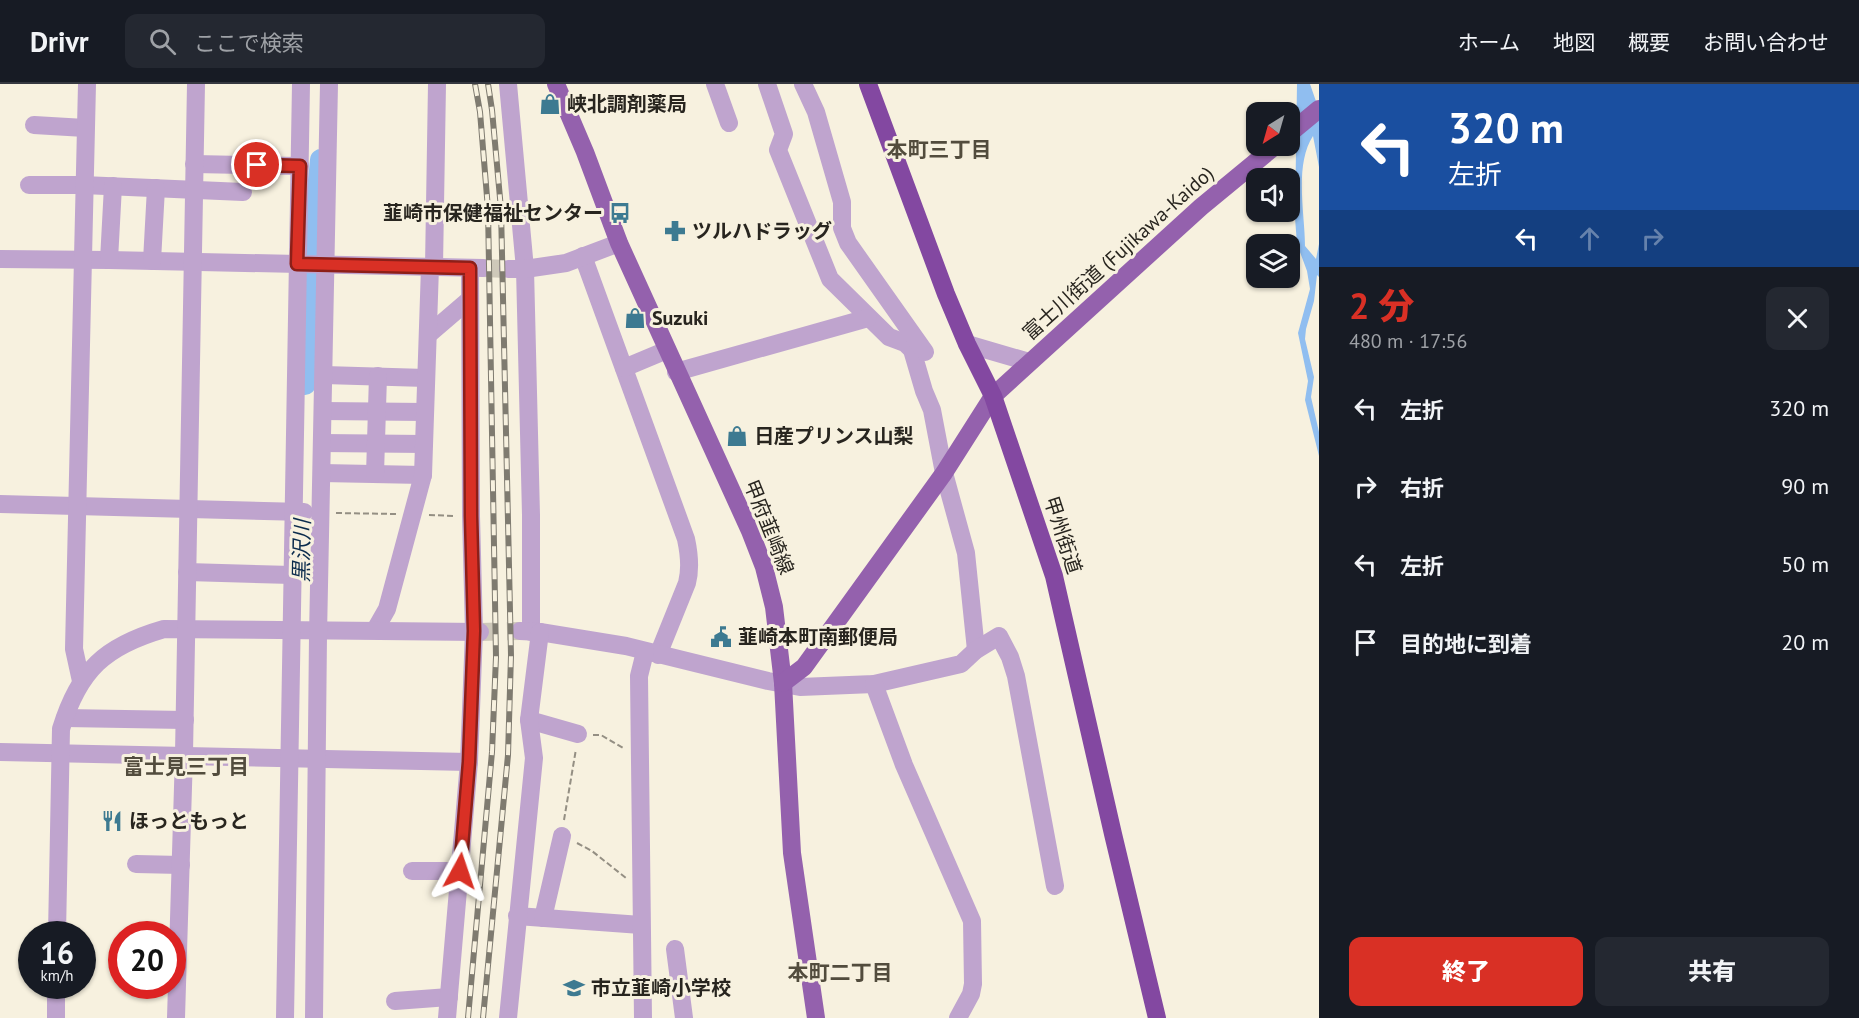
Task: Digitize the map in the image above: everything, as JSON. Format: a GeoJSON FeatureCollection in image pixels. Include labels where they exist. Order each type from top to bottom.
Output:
{"type":"FeatureCollection","features":[{"type":"Feature","properties":{"kind":"highway","name":"甲州街道"},"geometry":{"type":"LineString","coordinates":[[868,84],[906,190],[967,344],[993,396],[1054,576],[1157,1018]]}},
{"type":"Feature","properties":{"kind":"main road","name":"甲府韮崎線"},"geometry":{"type":"LineString","coordinates":[[561,85],[619,243],[750,531],[764,567],[774,608],[783,683],[792,854],[816,1018]]}},
{"type":"Feature","properties":{"kind":"main road"},"geometry":{"type":"LineString","coordinates":[[1300,125],[1319,109]]}},
{"type":"Feature","properties":{"kind":"main road","name":"富士川街道 (Fujikawa-Kaido)"},"geometry":{"type":"LineString","coordinates":[[783,683],[804,667],[944,473],[993,396],[1201,207],[1263,156]]}},
{"type":"Feature","properties":{"kind":"street"},"geometry":{"type":"LineString","coordinates":[[81,681],[74,649],[81,259],[87,84]]}},
{"type":"Feature","properties":{"kind":"street"},"geometry":{"type":"LineString","coordinates":[[176,1018],[185,720],[196,84]]}},
{"type":"Feature","properties":{"kind":"street"},"geometry":{"type":"LineString","coordinates":[[285,1018],[301,84]]}},
{"type":"Feature","properties":{"kind":"street"},"geometry":{"type":"LineString","coordinates":[[314,1018],[318,629],[329,84]]}},
{"type":"Feature","properties":{"kind":"street"},"geometry":{"type":"LineString","coordinates":[[375,630],[387,609],[423,475],[437,84]]}},
{"type":"Feature","properties":{"kind":"street"},"geometry":{"type":"LineString","coordinates":[[508,84],[531,515],[529,720],[534,758],[508,1018]]}},
{"type":"Feature","properties":{"kind":"street"},"geometry":{"type":"LineString","coordinates":[[715,84],[729,123]]}},
{"type":"Feature","properties":{"kind":"street"},"geometry":{"type":"LineString","coordinates":[[767,84],[783,134],[778,150],[830,279],[889,337],[905,343],[912,350],[932,410]]}},
{"type":"Feature","properties":{"kind":"street"},"geometry":{"type":"LineString","coordinates":[[803,84],[816,112],[842,202],[842,228],[848,243],[924,350],[944,473],[966,553],[976,650]]}},
{"type":"Feature","properties":{"kind":"street"},"geometry":{"type":"LineString","coordinates":[[34,125],[85,128]]}},
{"type":"Feature","properties":{"kind":"street"},"geometry":{"type":"LineString","coordinates":[[194,164],[300,166]]}},
{"type":"Feature","properties":{"kind":"street"},"geometry":{"type":"LineString","coordinates":[[29,185],[243,192]]}},
{"type":"Feature","properties":{"kind":"street"},"geometry":{"type":"LineString","coordinates":[[109,260],[113,186]]}},
{"type":"Feature","properties":{"kind":"street"},"geometry":{"type":"LineString","coordinates":[[152,261],[156,188]]}},
{"type":"Feature","properties":{"kind":"street"},"geometry":{"type":"LineString","coordinates":[[517,269],[566,263],[619,243]]}},
{"type":"Feature","properties":{"kind":"street"},"geometry":{"type":"LineString","coordinates":[[583,256],[686,539],[689,554],[687,583],[639,676],[640,926],[643,1018]]}},
{"type":"Feature","properties":{"kind":"street"},"geometry":{"type":"LineString","coordinates":[[0,259],[477,268],[470,299],[471,516],[477,632],[469,762],[447,1018]]}},
{"type":"Feature","properties":{"kind":"street"},"geometry":{"type":"LineString","coordinates":[[428,335],[470,299]]}},
{"type":"Feature","properties":{"kind":"street"},"geometry":{"type":"LineString","coordinates":[[676,372],[868,318]]}},
{"type":"Feature","properties":{"kind":"street"},"geometry":{"type":"LineString","coordinates":[[967,344],[1029,362]]}},
{"type":"Feature","properties":{"kind":"street"},"geometry":{"type":"LineString","coordinates":[[624,368],[667,350]]}},
{"type":"Feature","properties":{"kind":"street"},"geometry":{"type":"LineString","coordinates":[[324,375],[426,378]]}},
{"type":"Feature","properties":{"kind":"street"},"geometry":{"type":"LineString","coordinates":[[375,474],[378,376]]}},
{"type":"Feature","properties":{"kind":"street"},"geometry":{"type":"LineString","coordinates":[[323,411],[425,412]]}},
{"type":"Feature","properties":{"kind":"street"},"geometry":{"type":"LineString","coordinates":[[322,443],[424,444]]}},
{"type":"Feature","properties":{"kind":"street"},"geometry":{"type":"LineString","coordinates":[[322,473],[423,475]]}},
{"type":"Feature","properties":{"kind":"street"},"geometry":{"type":"LineString","coordinates":[[0,504],[321,512]]}},
{"type":"Feature","properties":{"kind":"street"},"geometry":{"type":"LineString","coordinates":[[187,572],[292,575]]}},
{"type":"Feature","properties":{"kind":"street"},"geometry":{"type":"LineString","coordinates":[[57,921],[61,729],[69,705],[81,681],[94,666],[118,646],[137,636],[164,628],[477,632]]}},
{"type":"Feature","properties":{"kind":"street"},"geometry":{"type":"LineString","coordinates":[[530,632],[626,646],[800,687],[874,684],[961,664],[976,650],[999,636],[1010,657],[1016,676],[1055,886]]}},
{"type":"Feature","properties":{"kind":"street"},"geometry":{"type":"LineString","coordinates":[[874,684],[904,765],[972,921],[973,984],[971,994],[958,1018]]}},
{"type":"Feature","properties":{"kind":"street"},"geometry":{"type":"LineString","coordinates":[[64,718],[185,720]]}},
{"type":"Feature","properties":{"kind":"street"},"geometry":{"type":"LineString","coordinates":[[529,720],[578,734]]}},
{"type":"Feature","properties":{"kind":"street"},"geometry":{"type":"LineString","coordinates":[[0,752],[184,754],[469,762]]}},
{"type":"Feature","properties":{"kind":"street"},"geometry":{"type":"LineString","coordinates":[[543,918],[562,836]]}},
{"type":"Feature","properties":{"kind":"street"},"geometry":{"type":"LineString","coordinates":[[136,864],[181,865]]}},
{"type":"Feature","properties":{"kind":"street"},"geometry":{"type":"LineString","coordinates":[[412,871],[460,871]]}},
{"type":"Feature","properties":{"kind":"street"},"geometry":{"type":"LineString","coordinates":[[517,916],[640,926]]}},
{"type":"Feature","properties":{"kind":"street"},"geometry":{"type":"LineString","coordinates":[[675,949],[684,1018]]}},
{"type":"Feature","properties":{"kind":"street"},"geometry":{"type":"LineString","coordinates":[[395,1001],[449,997]]}},
{"type":"Feature","properties":{"kind":"street"},"geometry":{"type":"LineString","coordinates":[[56,999],[56,1018]]}},
{"type":"Feature","properties":{"kind":"path"},"geometry":{"type":"LineString","coordinates":[[639,748],[625,749],[601,735],[578,734],[562,836],[592,851],[640,889]]}},
{"type":"Feature","properties":{"kind":"water"},"geometry":{"type":"Polygon","coordinates":[[[1297,84],[1310,84],[1319,110],[1319,167],[1313,136],[1304,161],[1302,190],[1305,246],[1316,259],[1319,244],[1319,277],[1317,275],[1314,301],[1305,339],[1314,377],[1311,397],[1319,432],[1319,456],[1305,400],[1308,381],[1298,333],[1310,289],[1307,271],[1300,252],[1300,234],[1296,234],[1295,222],[1300,222],[1300,168],[1296,168],[1296,156],[1300,156],[1300,102],[1297,102],[1297,84]]]}},
{"type":"Feature","properties":{"kind":"waterway","name":"黒沢川"},"geometry":{"type":"LineString","coordinates":[[305,384],[310,233],[321,160]]}},
{"type":"Feature","properties":{"kind":"tunnel"},"geometry":{"type":"LineString","coordinates":[[483,268],[508,269]]}},
{"type":"Feature","properties":{"kind":"tunnel"},"geometry":{"type":"LineString","coordinates":[[480,632],[520,631]]}},
{"type":"Feature","properties":{"kind":"railway"},"geometry":{"type":"LineString","coordinates":[[468,1018],[492,752],[496,657],[488,209],[480,112],[475,84]]}},
{"type":"Feature","properties":{"kind":"railway"},"geometry":{"type":"LineString","coordinates":[[483,1018],[508,755],[511,655],[501,209],[488,84]]}},
{"type":"Feature","properties":{"kind":"place","name":"峡北調剤薬局"},"geometry":{"type":"Point","coordinates":[550,104]}},
{"type":"Feature","properties":{"kind":"place","name":"韮崎市保健福祉センター"},"geometry":{"type":"Point","coordinates":[620,213]}},
{"type":"Feature","properties":{"kind":"place","name":"ツルハドラッグ"},"geometry":{"type":"Point","coordinates":[675,231]}},
{"type":"Feature","properties":{"kind":"place","name":"Suzuki"},"geometry":{"type":"Point","coordinates":[635,318]}},
{"type":"Feature","properties":{"kind":"place","name":"日産プリンス山梨"},"geometry":{"type":"Point","coordinates":[737,436]}},
{"type":"Feature","properties":{"kind":"place","name":"韮崎本町南郵便局"},"geometry":{"type":"Point","coordinates":[721,637]}},
{"type":"Feature","properties":{"kind":"place","name":"ほっともっと"},"geometry":{"type":"Point","coordinates":[112,821]}},
{"type":"Feature","properties":{"kind":"place","name":"市立韮崎小学校"},"geometry":{"type":"Point","coordinates":[574,988]}},
{"type":"Feature","properties":{"kind":"district","name":"本町三丁目"},"geometry":{"type":"Point","coordinates":[939,150]}},
{"type":"Feature","properties":{"kind":"district","name":"富士見三丁目"},"geometry":{"type":"Point","coordinates":[186,767]}},
{"type":"Feature","properties":{"kind":"district","name":"本町二丁目"},"geometry":{"type":"Point","coordinates":[840,973]}},
{"type":"Feature","properties":{"kind":"route"},"geometry":{"type":"LineString","coordinates":[[257,165],[300,166],[297,264],[470,268],[474,631],[469,762],[460,871]]}}]}
